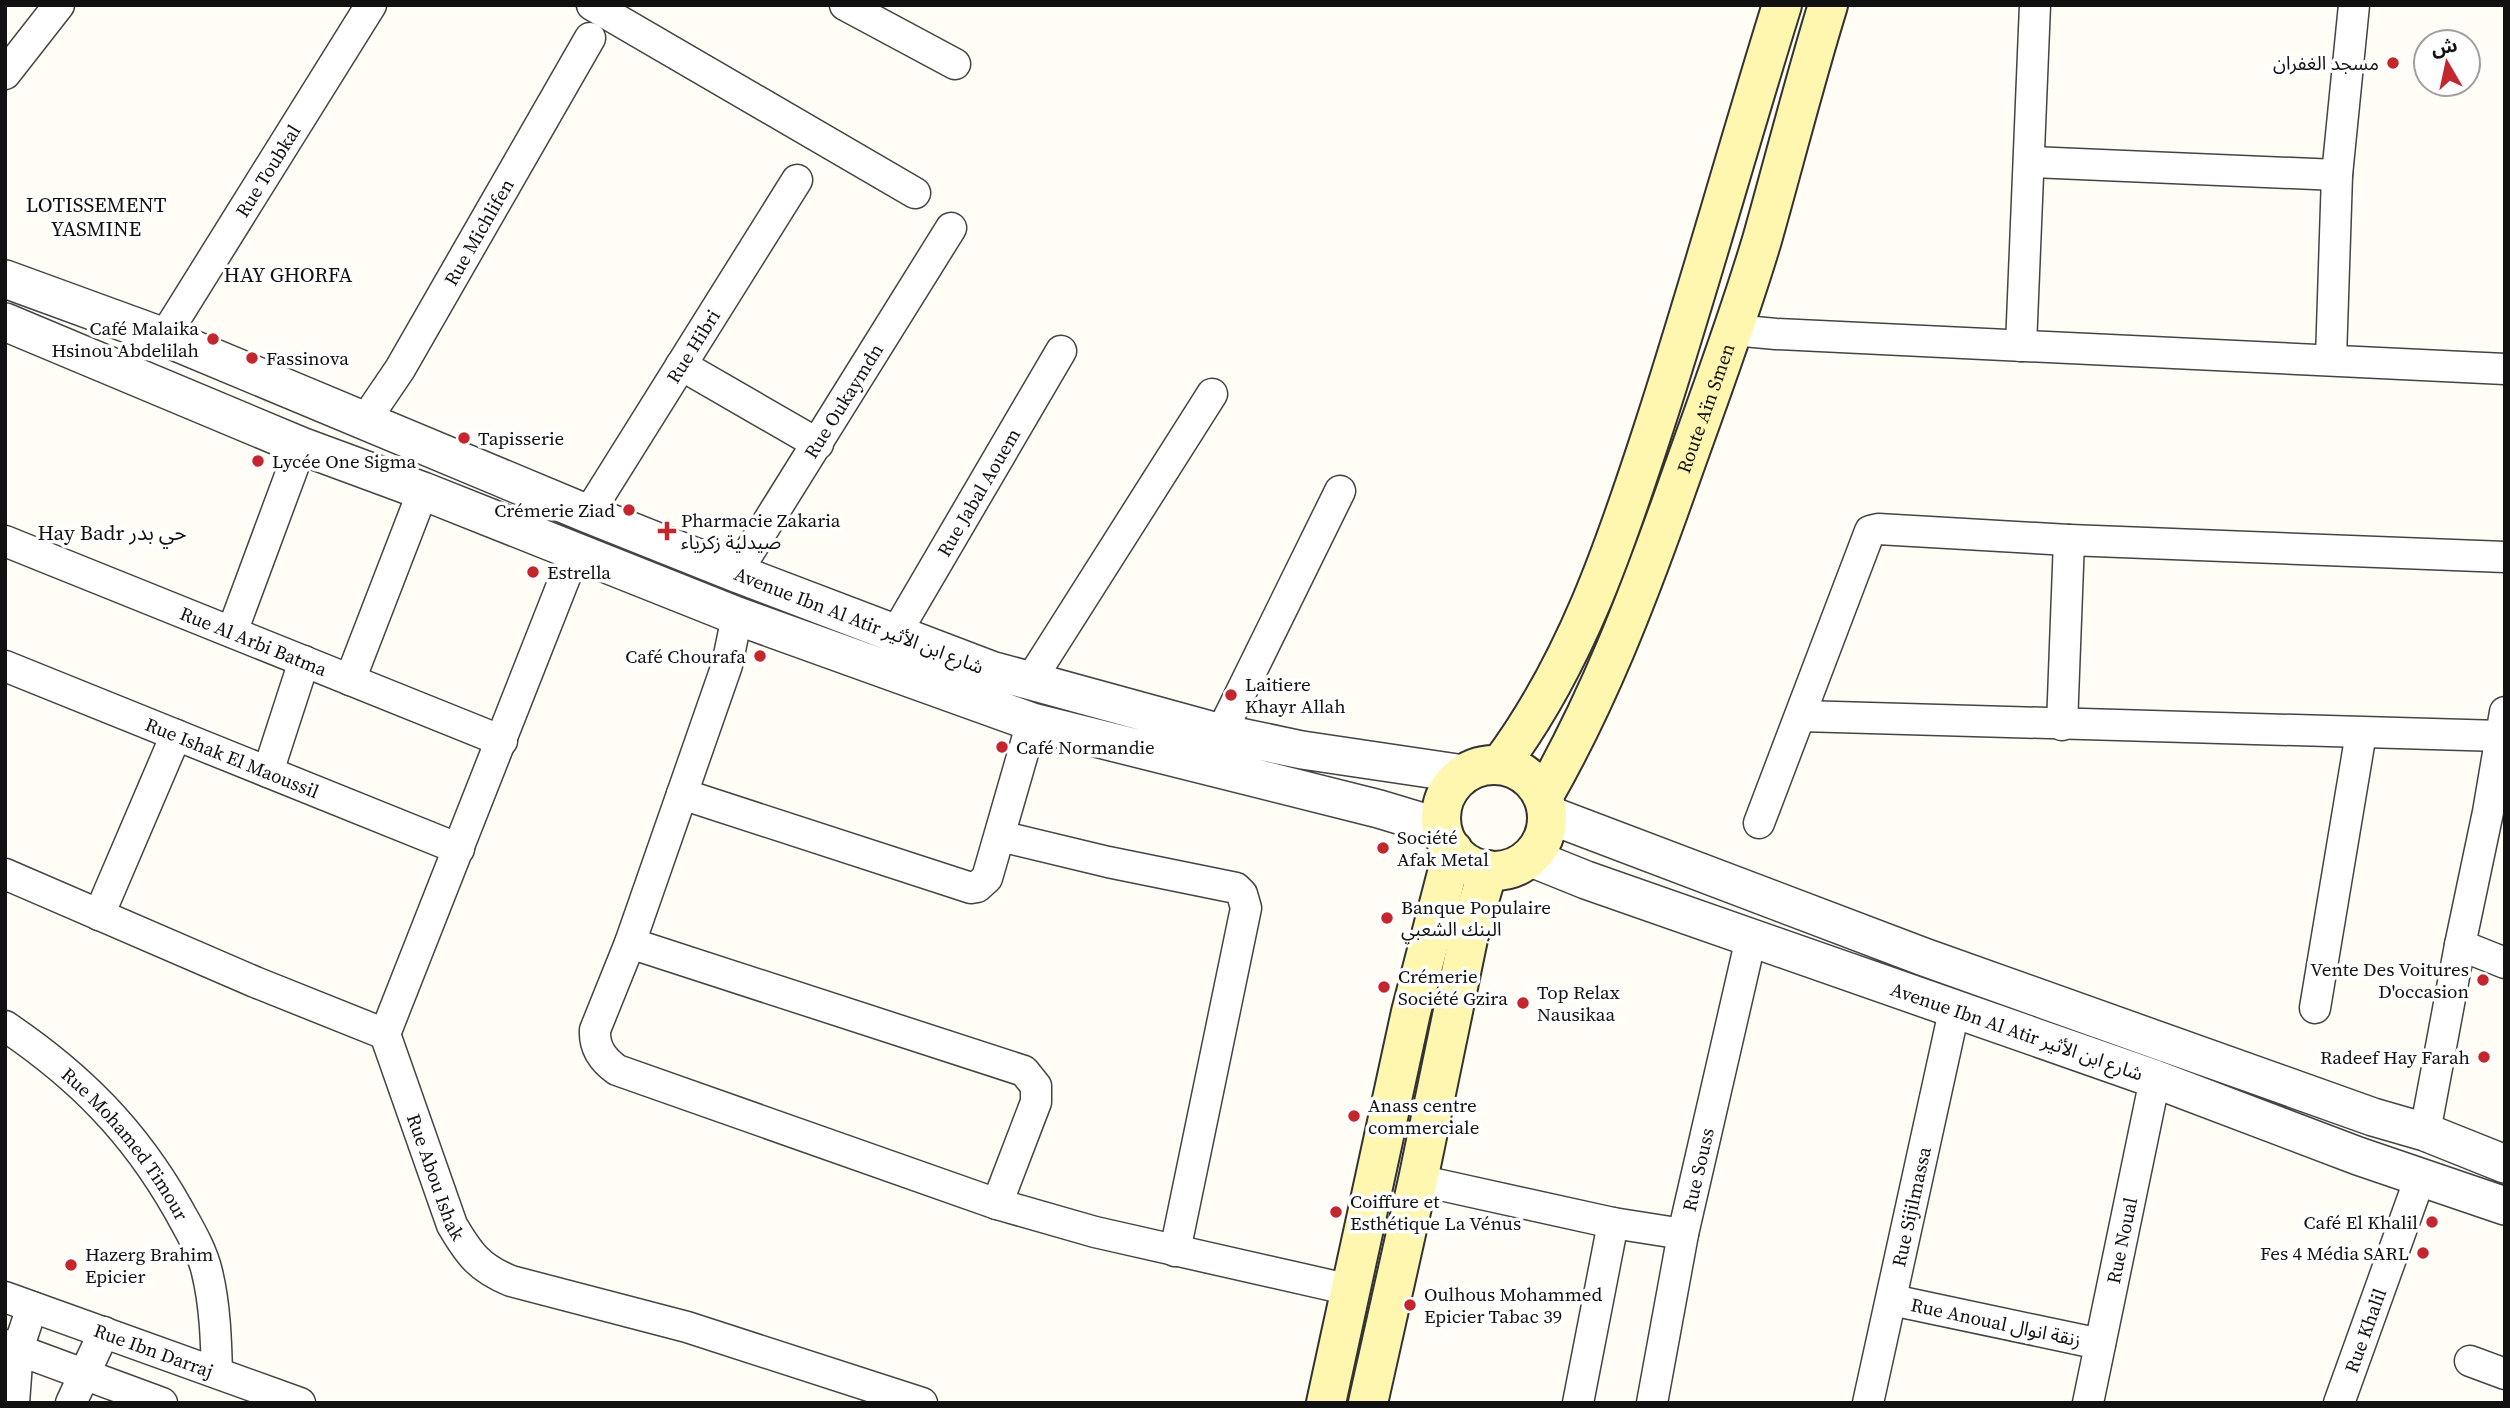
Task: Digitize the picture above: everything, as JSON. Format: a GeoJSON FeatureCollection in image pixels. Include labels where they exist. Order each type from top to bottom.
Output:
{"type":"FeatureCollection","features":[{"type":"Feature","properties":{"kind":"main road"},"geometry":{"type":"LineString","coordinates":[[1500,765],[1518,742],[1551,686],[1584,621],[1618,538],[1682,340],[1783,5]]}},
{"type":"Feature","properties":{"kind":"main road","name":"Route Aïn Smen"},"geometry":{"type":"LineString","coordinates":[[1545,805],[1622,637],[1733,330],[1828,5]]}},
{"type":"Feature","properties":{"kind":"main road"},"geometry":{"type":"LineString","coordinates":[[1326,1403],[1447,839],[1442,810],[1445,798],[1451,787],[1464,775],[1479,767],[1500,765],[1523,774],[1537,786],[1545,805],[1542,839],[1529,857],[1507,869],[1488,870],[1470,865],[1447,839]]}},
{"type":"Feature","properties":{"kind":"main road"},"geometry":{"type":"LineString","coordinates":[[1368,1403],[1418,1181],[1469,934],[1488,870]]}},
{"type":"Feature","properties":{"kind":"street"},"geometry":{"type":"LineString","coordinates":[[5,74],[60,5]]}},
{"type":"Feature","properties":{"kind":"street","name":"Rue Toubkal"},"geometry":{"type":"LineString","coordinates":[[164,337],[371,5]]}},
{"type":"Feature","properties":{"kind":"street"},"geometry":{"type":"LineString","coordinates":[[592,5],[915,193]]}},
{"type":"Feature","properties":{"kind":"street"},"geometry":{"type":"LineString","coordinates":[[2021,346],[2035,5]]}},
{"type":"Feature","properties":{"kind":"street"},"geometry":{"type":"LineString","coordinates":[[2331,359],[2337,175],[2354,5]]}},
{"type":"Feature","properties":{"kind":"street"},"geometry":{"type":"LineString","coordinates":[[849,6],[956,64]]}},
{"type":"Feature","properties":{"kind":"street","name":"Rue Michlifen"},"geometry":{"type":"LineString","coordinates":[[364,422],[400,369],[590,38]]}},
{"type":"Feature","properties":{"kind":"street"},"geometry":{"type":"LineString","coordinates":[[2030,162],[2337,175]]}},
{"type":"Feature","properties":{"kind":"street","name":"Rue Hibri"},"geometry":{"type":"LineString","coordinates":[[589,514],[797,180]]}},
{"type":"Feature","properties":{"kind":"street","name":"Rue Oukaymdn"},"geometry":{"type":"LineString","coordinates":[[736,573],[951,228]]}},
{"type":"Feature","properties":{"kind":"street","name":"Avenue Ibn Al Atir شارع ابن الأثير"},"geometry":{"type":"LineString","coordinates":[[5,279],[164,337],[589,514],[991,670],[1222,733],[1303,750],[1464,775]]}},
{"type":"Feature","properties":{"kind":"street","name":"Avenue Ibn Al Atir شارع ابن الأثير"},"geometry":{"type":"LineString","coordinates":[[5,323],[301,446],[423,491],[737,616],[1032,722],[1380,809],[1447,839]]}},
{"type":"Feature","properties":{"kind":"street"},"geometry":{"type":"LineString","coordinates":[[1733,330],[2505,369]]}},
{"type":"Feature","properties":{"kind":"street","name":"Rue Jabal Aouem"},"geometry":{"type":"LineString","coordinates":[[895,633],[1060,352]]}},
{"type":"Feature","properties":{"kind":"street"},"geometry":{"type":"LineString","coordinates":[[681,365],[818,444]]}},
{"type":"Feature","properties":{"kind":"street"},"geometry":{"type":"LineString","coordinates":[[1030,681],[1212,394]]}},
{"type":"Feature","properties":{"kind":"street"},"geometry":{"type":"LineString","coordinates":[[232,632],[301,446]]}},
{"type":"Feature","properties":{"kind":"street"},"geometry":{"type":"LineString","coordinates":[[349,680],[423,491]]}},
{"type":"Feature","properties":{"kind":"street"},"geometry":{"type":"LineString","coordinates":[[1222,733],[1340,491]]}},
{"type":"Feature","properties":{"kind":"street"},"geometry":{"type":"LineString","coordinates":[[1759,823],[1870,531],[1878,529],[2069,540],[2505,557]]}},
{"type":"Feature","properties":{"kind":"street"},"geometry":{"type":"LineString","coordinates":[[2062,725],[2069,540]]}},
{"type":"Feature","properties":{"kind":"street","name":"Rue Al Arbi Batma"},"geometry":{"type":"LineString","coordinates":[[5,541],[502,741]]}},
{"type":"Feature","properties":{"kind":"street"},"geometry":{"type":"LineString","coordinates":[[5,874],[255,982],[385,1034],[575,552]]}},
{"type":"Feature","properties":{"kind":"street"},"geometry":{"type":"LineString","coordinates":[[737,616],[727,665],[630,943],[595,1030],[595,1039],[605,1061],[617,1070],[997,1204],[1095,1232],[1351,1290]]}},
{"type":"Feature","properties":{"kind":"street"},"geometry":{"type":"LineString","coordinates":[[268,772],[304,661]]}},
{"type":"Feature","properties":{"kind":"street","name":"Rue Ishak El Maoussil"},"geometry":{"type":"LineString","coordinates":[[5,666],[459,849]]}},
{"type":"Feature","properties":{"kind":"street"},"geometry":{"type":"LineString","coordinates":[[1801,716],[2361,733],[2503,724],[2425,1132]]}},
{"type":"Feature","properties":{"kind":"street"},"geometry":{"type":"LineString","coordinates":[[681,794],[971,888],[977,887],[987,878],[1032,722]]}},
{"type":"Feature","properties":{"kind":"street"},"geometry":{"type":"LineString","coordinates":[[2315,1008],[2361,733]]}},
{"type":"Feature","properties":{"kind":"street"},"geometry":{"type":"LineString","coordinates":[[99,915],[176,735]]}},
{"type":"Feature","properties":{"kind":"street","name":"Avenue Ibn Al Atir شارع ابن الأثير"},"geometry":{"type":"LineString","coordinates":[[1545,805],[1924,957],[2373,1117],[2425,1132],[2505,1164]]}},
{"type":"Feature","properties":{"kind":"street"},"geometry":{"type":"LineString","coordinates":[[1000,836],[1108,862],[1236,888],[1242,894],[1246,908],[1175,1251]]}},
{"type":"Feature","properties":{"kind":"street","name":"Avenue Ibn Al Atir شارع ابن الأثير"},"geometry":{"type":"LineString","coordinates":[[1529,857],[1586,880],[1954,1011],[2155,1079],[2420,1178],[2505,1206]]}},
{"type":"Feature","properties":{"kind":"street","name":"Rue Souss"},"geometry":{"type":"LineString","coordinates":[[1652,1403],[1683,1234],[1751,938]]}},
{"type":"Feature","properties":{"kind":"street"},"geometry":{"type":"LineString","coordinates":[[630,943],[1024,1071],[1036,1086],[1036,1102],[997,1204]]}},
{"type":"Feature","properties":{"kind":"street"},"geometry":{"type":"LineString","coordinates":[[2460,945],[2505,963]]}},
{"type":"Feature","properties":{"kind":"street","name":"Rue Sijilmassa"},"geometry":{"type":"LineString","coordinates":[[1868,1403],[1954,1011]]}},
{"type":"Feature","properties":{"kind":"street","name":"Rue Mohamed Timour"},"geometry":{"type":"LineString","coordinates":[[5,1026],[34,1045],[94,1096],[161,1179],[193,1236],[206,1270],[215,1315],[218,1373]]}},
{"type":"Feature","properties":{"kind":"street","name":"Rue Abou Ishak"},"geometry":{"type":"LineString","coordinates":[[385,1034],[452,1225],[467,1251],[494,1274],[511,1281],[687,1327],[922,1403]]}},
{"type":"Feature","properties":{"kind":"street","name":"Rue Noual"},"geometry":{"type":"LineString","coordinates":[[2088,1403],[2155,1079]]}},
{"type":"Feature","properties":{"kind":"street","name":"Rue Khalil"},"geometry":{"type":"LineString","coordinates":[[2339,1403],[2420,1178]]}},
{"type":"Feature","properties":{"kind":"street"},"geometry":{"type":"LineString","coordinates":[[1418,1181],[1613,1223],[1683,1234]]}},
{"type":"Feature","properties":{"kind":"street"},"geometry":{"type":"LineString","coordinates":[[1578,1403],[1613,1223]]}},
{"type":"Feature","properties":{"kind":"street","name":"Rue Anoual زنقة انوال"},"geometry":{"type":"LineString","coordinates":[[1892,1300],[2100,1344]]}},
{"type":"Feature","properties":{"kind":"street"},"geometry":{"type":"LineString","coordinates":[[13,1403],[11,1347],[19,1302]]}},
{"type":"Feature","properties":{"kind":"street","name":"Rue Ibn Darraj"},"geometry":{"type":"LineString","coordinates":[[19,1302],[295,1402]]}},
{"type":"Feature","properties":{"kind":"street"},"geometry":{"type":"LineString","coordinates":[[71,1403],[104,1332]]}},
{"type":"Feature","properties":{"kind":"street"},"geometry":{"type":"LineString","coordinates":[[11,1347],[162,1403]]}},
{"type":"Feature","properties":{"kind":"street"},"geometry":{"type":"LineString","coordinates":[[2470,1361],[2505,1374]]}},
{"type":"Feature","properties":{"kind":"place","name":"مسجد الغفران"},"geometry":{"type":"Point","coordinates":[2393,63]}},
{"type":"Feature","properties":{"kind":"place","name":"Café Malaika Hsinou Abdelilah"},"geometry":{"type":"Point","coordinates":[213,339]}},
{"type":"Feature","properties":{"kind":"place","name":"Fassinova"},"geometry":{"type":"Point","coordinates":[252,358]}},
{"type":"Feature","properties":{"kind":"place","name":"Tapisserie"},"geometry":{"type":"Point","coordinates":[464,438]}},
{"type":"Feature","properties":{"kind":"place","name":"Lycée One Sigma"},"geometry":{"type":"Point","coordinates":[258,461]}},
{"type":"Feature","properties":{"kind":"place","name":"Crémerie Ziad"},"geometry":{"type":"Point","coordinates":[629,510]}},
{"type":"Feature","properties":{"kind":"place","name":"Pharmacie Zakaria صيدلية زكرياء"},"geometry":{"type":"Point","coordinates":[667,531]}},
{"type":"Feature","properties":{"kind":"place","name":"Estrella"},"geometry":{"type":"Point","coordinates":[533,572]}},
{"type":"Feature","properties":{"kind":"place","name":"Café Chourafa"},"geometry":{"type":"Point","coordinates":[760,656]}},
{"type":"Feature","properties":{"kind":"place","name":"Laitiere Khayr Allah"},"geometry":{"type":"Point","coordinates":[1231,695]}},
{"type":"Feature","properties":{"kind":"place","name":"Café Normandie"},"geometry":{"type":"Point","coordinates":[1002,747]}},
{"type":"Feature","properties":{"kind":"place","name":"Société Afak Metal"},"geometry":{"type":"Point","coordinates":[1383,848]}},
{"type":"Feature","properties":{"kind":"place","name":"Banque Populaire البنك الشعبي"},"geometry":{"type":"Point","coordinates":[1387,918]}},
{"type":"Feature","properties":{"kind":"place","name":"Vente Des Voitures D'occasion"},"geometry":{"type":"Point","coordinates":[2483,980]}},
{"type":"Feature","properties":{"kind":"place","name":"Crémerie Société Gzira"},"geometry":{"type":"Point","coordinates":[1384,987]}},
{"type":"Feature","properties":{"kind":"place","name":"Top Relax Nausikaa"},"geometry":{"type":"Point","coordinates":[1523,1003]}},
{"type":"Feature","properties":{"kind":"place","name":"Radeef Hay Farah"},"geometry":{"type":"Point","coordinates":[2484,1057]}},
{"type":"Feature","properties":{"kind":"place","name":"Anass centre commerciale"},"geometry":{"type":"Point","coordinates":[1354,1116]}},
{"type":"Feature","properties":{"kind":"place","name":"Coiffure et Esthétique La Vénus"},"geometry":{"type":"Point","coordinates":[1336,1212]}},
{"type":"Feature","properties":{"kind":"place","name":"Café El Khalil"},"geometry":{"type":"Point","coordinates":[2432,1222]}},
{"type":"Feature","properties":{"kind":"place","name":"Fes 4 Média SARL"},"geometry":{"type":"Point","coordinates":[2423,1253]}},
{"type":"Feature","properties":{"kind":"place","name":"Hazerg Brahim Epicier"},"geometry":{"type":"Point","coordinates":[71,1265]}},
{"type":"Feature","properties":{"kind":"place","name":"Oulhous Mohammed Epicier Tabac 39"},"geometry":{"type":"Point","coordinates":[1410,1305]}},
{"type":"Feature","properties":{"kind":"district","name":"LOTISSEMENT YASMINE"},"geometry":{"type":"Point","coordinates":[96,217]}},
{"type":"Feature","properties":{"kind":"district","name":"HAY GHORFA"},"geometry":{"type":"Point","coordinates":[288,275]}},
{"type":"Feature","properties":{"kind":"district","name":"Hay Badr حي بدر"},"geometry":{"type":"Point","coordinates":[112,533]}}]}
